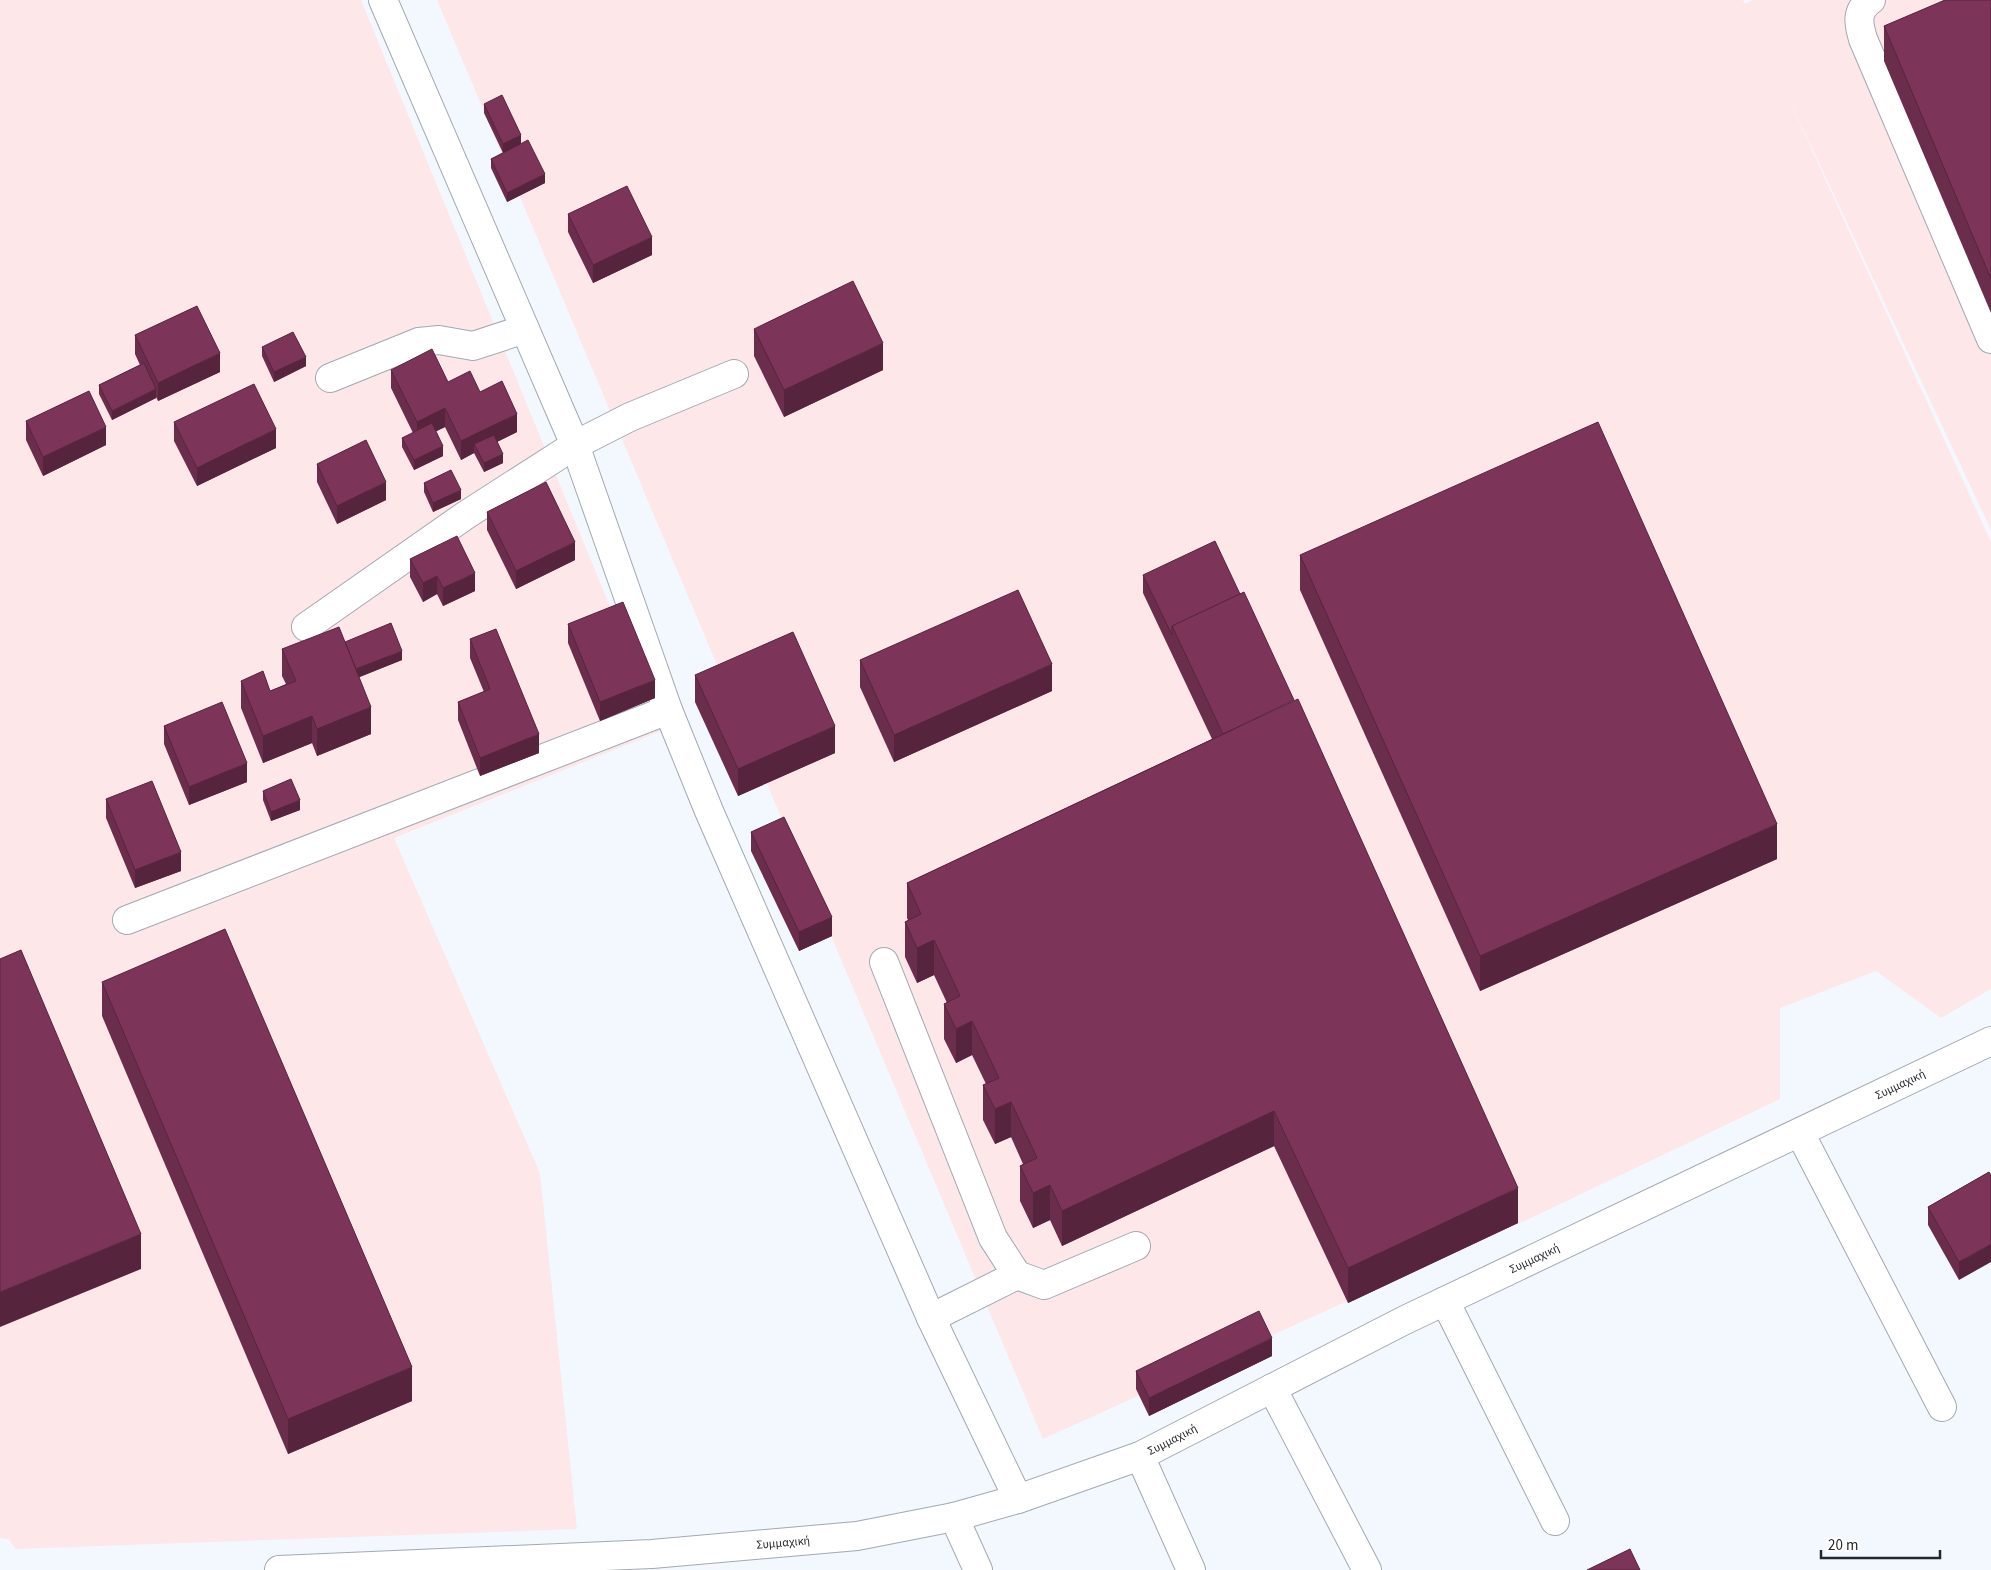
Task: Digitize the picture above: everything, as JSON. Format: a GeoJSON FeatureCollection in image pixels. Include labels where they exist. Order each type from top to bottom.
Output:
{"type":"FeatureCollection","features":[{"type":"Feature","properties":{"kind":"street"},"geometry":{"type":"LineString","coordinates":[[383,0],[575,445],[668,710],[708,811],[931,1318],[1018,1499]]}},
{"type":"Feature","properties":{"kind":"street"},"geometry":{"type":"LineString","coordinates":[[1872,0],[1863,6],[1857,20],[1863,39],[1991,339]]}},
{"type":"Feature","properties":{"kind":"street"},"geometry":{"type":"LineString","coordinates":[[330,378],[419,342],[439,340],[473,346],[525,329]]}},
{"type":"Feature","properties":{"kind":"street"},"geometry":{"type":"LineString","coordinates":[[306,627],[466,515],[575,445],[630,417],[734,374]]}},
{"type":"Feature","properties":{"kind":"street"},"geometry":{"type":"LineString","coordinates":[[127,920],[668,710]]}},
{"type":"Feature","properties":{"kind":"street"},"geometry":{"type":"LineString","coordinates":[[884,962],[994,1238],[1017,1275],[1044,1285],[1136,1246]]}},
{"type":"Feature","properties":{"kind":"street","name":"Συμμαχική"},"geometry":{"type":"LineString","coordinates":[[278,1570],[652,1554],[857,1536],[954,1517],[1018,1499],[1140,1456],[1445,1301],[1991,1041]]}},
{"type":"Feature","properties":{"kind":"street"},"geometry":{"type":"LineString","coordinates":[[1800,1133],[1942,1407]]}},
{"type":"Feature","properties":{"kind":"street"},"geometry":{"type":"LineString","coordinates":[[931,1318],[1017,1275]]}},
{"type":"Feature","properties":{"kind":"street"},"geometry":{"type":"LineString","coordinates":[[1445,1301],[1555,1521]]}},
{"type":"Feature","properties":{"kind":"street"},"geometry":{"type":"LineString","coordinates":[[1272,1388],[1367,1570]]}},
{"type":"Feature","properties":{"kind":"street"},"geometry":{"type":"LineString","coordinates":[[1140,1456],[1191,1570]]}},
{"type":"Feature","properties":{"kind":"street"},"geometry":{"type":"LineString","coordinates":[[954,1517],[978,1570]]}},
{"type":"Feature","properties":{"kind":"shaded area"},"geometry":{"type":"Polygon","coordinates":[[[0,0],[361,0],[661,731],[394,838],[540,1173],[577,1529],[16,1549],[8,1539],[0,1538],[0,0]]]}},
{"type":"Feature","properties":{"kind":"shaded area"},"geometry":{"type":"Polygon","coordinates":[[[437,0],[1743,0],[1745,4],[1753,0],[1991,0],[1991,530],[1781,82],[1991,542],[1991,989],[1941,1018],[1876,971],[1780,1008],[1780,1099],[1533,1217],[1043,1439],[437,0]]]}},
{"type":"Feature","properties":{"kind":"building"},"geometry":{"type":"Polygon","coordinates":[[[1945,0],[1991,0],[1991,279],[1884,26],[1945,0]]]}},
{"type":"Feature","properties":{"kind":"building"},"geometry":{"type":"Polygon","coordinates":[[[502,95],[521,135],[503,144],[484,104],[502,95]]]}},
{"type":"Feature","properties":{"kind":"building"},"geometry":{"type":"Polygon","coordinates":[[[528,140],[545,174],[507,193],[491,159],[528,140]]]}},
{"type":"Feature","properties":{"kind":"building"},"geometry":{"type":"Polygon","coordinates":[[[627,186],[652,237],[593,265],[568,214],[627,186]]]}},
{"type":"Feature","properties":{"kind":"building"},"geometry":{"type":"Polygon","coordinates":[[[853,281],[883,343],[784,390],[754,329],[853,281]]]}},
{"type":"Feature","properties":{"kind":"building"},"geometry":{"type":"Polygon","coordinates":[[[197,306],[220,353],[158,383],[135,335],[197,306]]]}},
{"type":"Feature","properties":{"kind":"building"},"geometry":{"type":"Polygon","coordinates":[[[293,332],[306,357],[274,372],[262,347],[293,332]]]}},
{"type":"Feature","properties":{"kind":"building"},"geometry":{"type":"Polygon","coordinates":[[[432,349],[448,382],[470,371],[480,392],[502,381],[517,414],[461,441],[445,408],[417,422],[391,370],[432,349]]]}},
{"type":"Feature","properties":{"kind":"building"},"geometry":{"type":"Polygon","coordinates":[[[144,363],[156,389],[112,411],[99,385],[144,363]]]}},
{"type":"Feature","properties":{"kind":"building"},"geometry":{"type":"Polygon","coordinates":[[[254,384],[276,429],[197,468],[174,422],[254,384]]]}},
{"type":"Feature","properties":{"kind":"building"},"geometry":{"type":"Polygon","coordinates":[[[89,391],[106,427],[43,457],[26,421],[89,391]]]}},
{"type":"Feature","properties":{"kind":"building"},"geometry":{"type":"Polygon","coordinates":[[[1598,422],[1777,824],[1480,956],[1300,555],[1598,422]]]}},
{"type":"Feature","properties":{"kind":"building"},"geometry":{"type":"Polygon","coordinates":[[[432,423],[443,446],[414,460],[402,438],[432,423]]]}},
{"type":"Feature","properties":{"kind":"building"},"geometry":{"type":"Polygon","coordinates":[[[494,435],[503,454],[484,463],[474,444],[494,435]]]}},
{"type":"Feature","properties":{"kind":"building"},"geometry":{"type":"Polygon","coordinates":[[[366,440],[386,482],[337,506],[317,464],[366,440]]]}},
{"type":"Feature","properties":{"kind":"building"},"geometry":{"type":"Polygon","coordinates":[[[451,470],[461,490],[433,503],[424,483],[451,470]]]}},
{"type":"Feature","properties":{"kind":"building"},"geometry":{"type":"Polygon","coordinates":[[[546,482],[575,542],[516,571],[487,512],[546,482]]]}},
{"type":"Feature","properties":{"kind":"building"},"geometry":{"type":"Polygon","coordinates":[[[457,536],[475,573],[443,588],[437,576],[423,583],[410,559],[457,536]]]}},
{"type":"Feature","properties":{"kind":"building"},"geometry":{"type":"Polygon","coordinates":[[[1215,541],[1240,594],[1172,626],[1172,635],[1143,575],[1215,541]]]}},
{"type":"Feature","properties":{"kind":"building"},"geometry":{"type":"Polygon","coordinates":[[[1018,590],[1052,664],[894,735],[860,660],[1018,590]]]}},
{"type":"Feature","properties":{"kind":"building"},"geometry":{"type":"Polygon","coordinates":[[[1244,592],[1294,700],[1223,734],[1172,626],[1244,592]]]}},
{"type":"Feature","properties":{"kind":"building"},"geometry":{"type":"Polygon","coordinates":[[[623,602],[655,680],[600,702],[568,624],[623,602]]]}},
{"type":"Feature","properties":{"kind":"building"},"geometry":{"type":"Polygon","coordinates":[[[391,623],[402,651],[356,669],[345,642],[391,623]]]}},
{"type":"Feature","properties":{"kind":"building"},"geometry":{"type":"Polygon","coordinates":[[[339,627],[371,707],[317,729],[312,716],[263,736],[241,681],[263,671],[270,691],[296,681],[282,649],[339,627]]]}},
{"type":"Feature","properties":{"kind":"building"},"geometry":{"type":"Polygon","coordinates":[[[496,629],[539,734],[480,758],[458,702],[490,689],[470,639],[496,629]]]}},
{"type":"Feature","properties":{"kind":"building"},"geometry":{"type":"Polygon","coordinates":[[[793,632],[835,726],[738,769],[695,675],[793,632]]]}},
{"type":"Feature","properties":{"kind":"building"},"geometry":{"type":"Polygon","coordinates":[[[1298,699],[1518,1188],[1348,1268],[1274,1111],[1062,1211],[1050,1185],[1033,1193],[1020,1166],[1037,1158],[1011,1102],[995,1109],[983,1085],[999,1078],[972,1021],[956,1029],[944,1004],[960,996],[934,940],[917,948],[905,922],[921,914],[907,883],[1298,699]]]}},
{"type":"Feature","properties":{"kind":"building"},"geometry":{"type":"Polygon","coordinates":[[[222,702],[247,763],[189,787],[164,726],[222,702]]]}},
{"type":"Feature","properties":{"kind":"building"},"geometry":{"type":"Polygon","coordinates":[[[291,779],[300,800],[271,812],[263,791],[291,779]]]}},
{"type":"Feature","properties":{"kind":"building"},"geometry":{"type":"Polygon","coordinates":[[[152,781],[181,852],[135,870],[106,799],[152,781]]]}},
{"type":"Feature","properties":{"kind":"building"},"geometry":{"type":"Polygon","coordinates":[[[784,817],[832,917],[799,932],[751,832],[784,817]]]}},
{"type":"Feature","properties":{"kind":"building"},"geometry":{"type":"Polygon","coordinates":[[[225,929],[412,1367],[288,1419],[102,982],[225,929]]]}},
{"type":"Feature","properties":{"kind":"building"},"geometry":{"type":"Polygon","coordinates":[[[21,950],[141,1234],[0,1292],[0,959],[21,950]]]}},
{"type":"Feature","properties":{"kind":"building"},"geometry":{"type":"Polygon","coordinates":[[[1989,1172],[1991,1175],[1991,1244],[1959,1262],[1928,1207],[1989,1172]]]}},
{"type":"Feature","properties":{"kind":"building"},"geometry":{"type":"Polygon","coordinates":[[[1259,1311],[1272,1338],[1149,1398],[1136,1371],[1259,1311]]]}},
{"type":"Feature","properties":{"kind":"building"},"geometry":{"type":"Polygon","coordinates":[[[1630,1549],[1640,1570],[1587,1570],[1630,1549]]]}}]}
